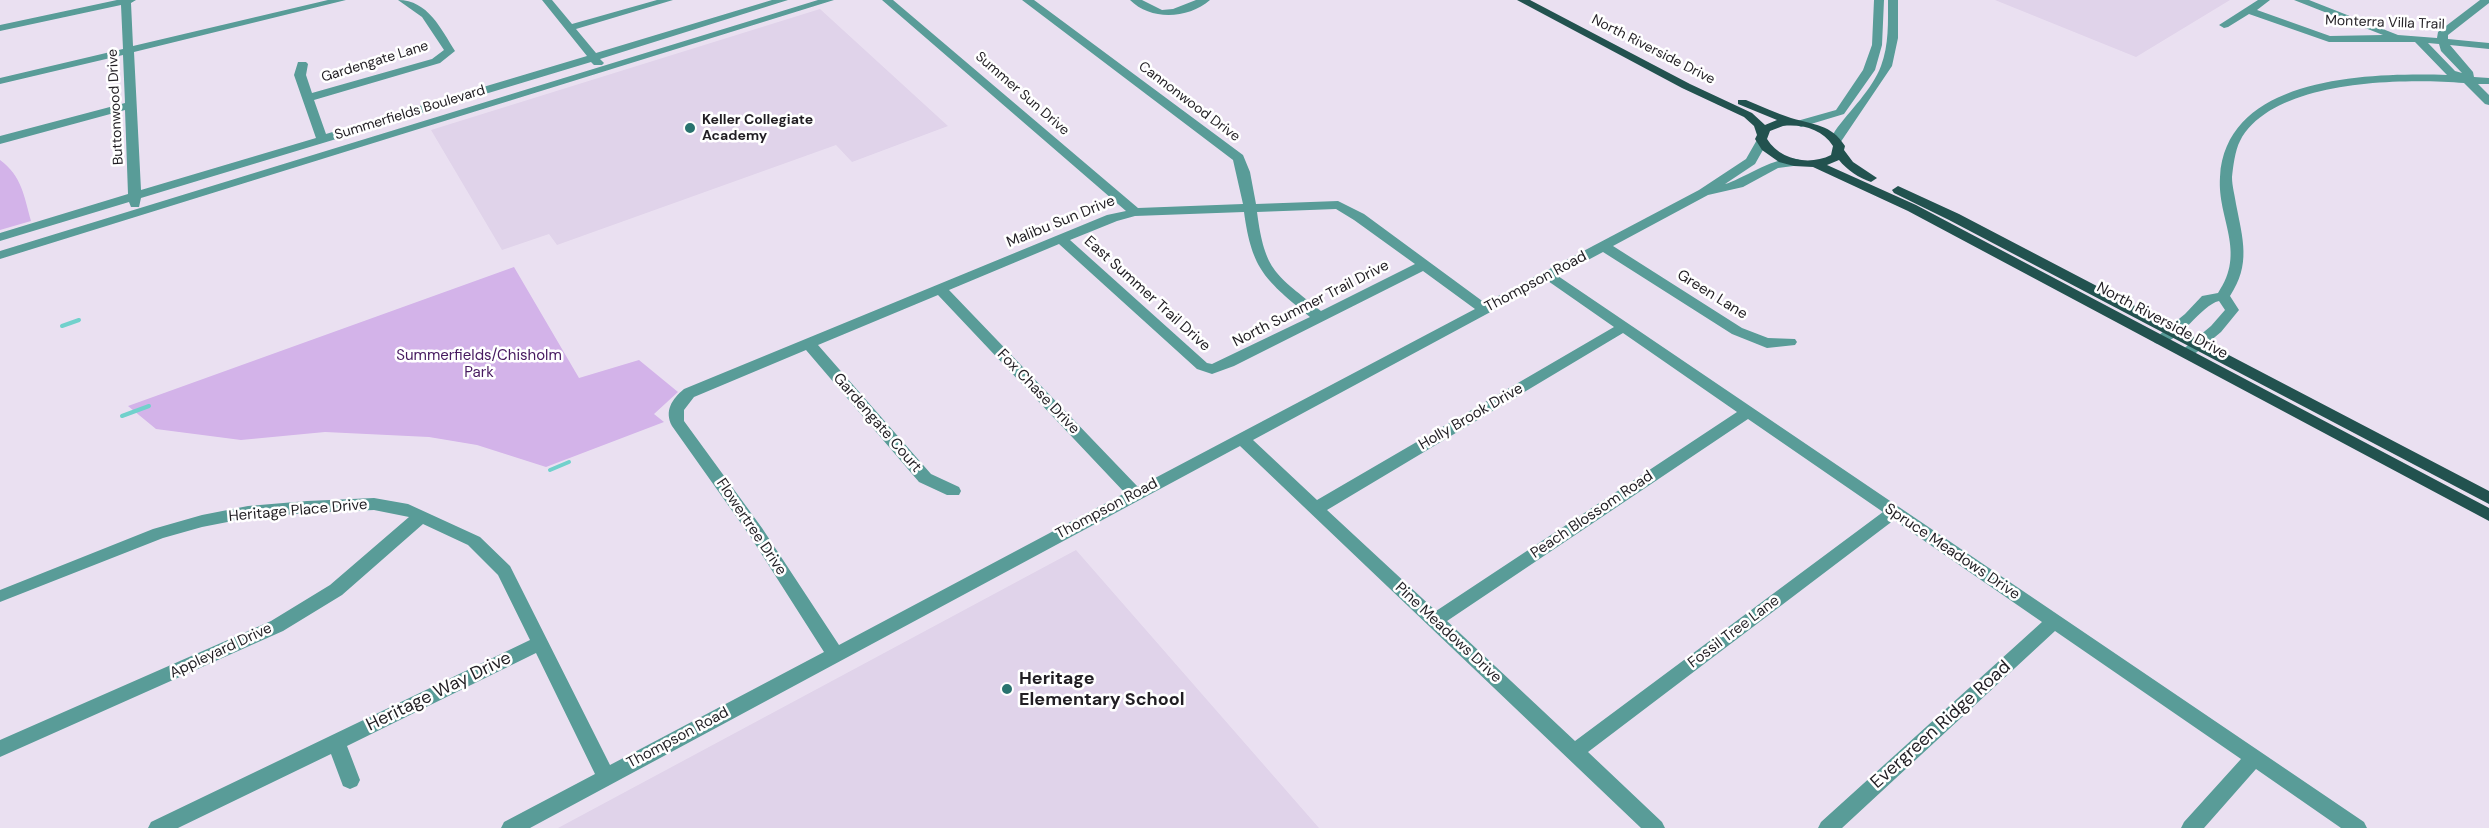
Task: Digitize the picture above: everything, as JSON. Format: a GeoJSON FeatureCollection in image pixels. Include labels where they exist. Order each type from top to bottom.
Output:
{"type":"FeatureCollection","features":[{"type":"Feature","properties":{"kind":"main road","name":"North Riverside Drive"},"geometry":{"type":"LineString","coordinates":[[1534,2],[1696,81],[1796,123],[1825,131],[1838,146],[1843,159],[1864,174],[1954,217],[2489,515]]}},
{"type":"Feature","properties":{"kind":"main road","name":"North Riverside Drive"},"geometry":{"type":"LineString","coordinates":[[1534,2],[1679,83],[1749,115],[1759,125],[1762,138],[1774,154],[1797,162],[1815,164],[1912,207],[2166,336]]}},
{"type":"Feature","properties":{"kind":"main road"},"geometry":{"type":"LineString","coordinates":[[1762,138],[1772,125],[1796,123]]}},
{"type":"Feature","properties":{"kind":"main road"},"geometry":{"type":"LineString","coordinates":[[1815,164],[1831,160],[1838,146]]}},
{"type":"Feature","properties":{"kind":"main road","name":"North Riverside Drive"},"geometry":{"type":"LineString","coordinates":[[2192,350],[2489,498]]}},
{"type":"Feature","properties":{"kind":"street"},"geometry":{"type":"LineString","coordinates":[[0,28],[127,0]]}},
{"type":"Feature","properties":{"kind":"street","name":"Buttonwood Drive"},"geometry":{"type":"LineString","coordinates":[[127,0],[135,213]]}},
{"type":"Feature","properties":{"kind":"street"},"geometry":{"type":"LineString","coordinates":[[0,81],[341,0]]}},
{"type":"Feature","properties":{"kind":"street","name":"Gardengate Lane"},"geometry":{"type":"LineString","coordinates":[[307,98],[436,61],[450,51],[426,15],[403,0]]}},
{"type":"Feature","properties":{"kind":"street"},"geometry":{"type":"LineString","coordinates":[[548,0],[603,70]]}},
{"type":"Feature","properties":{"kind":"street"},"geometry":{"type":"LineString","coordinates":[[570,28],[668,0]]}},
{"type":"Feature","properties":{"kind":"street","name":"Summerfields Boulevard"},"geometry":{"type":"LineString","coordinates":[[0,237],[783,0]]}},
{"type":"Feature","properties":{"kind":"street","name":"Summerfields Boulevard"},"geometry":{"type":"LineString","coordinates":[[0,255],[830,0]]}},
{"type":"Feature","properties":{"kind":"street","name":"Summer Sun Drive"},"geometry":{"type":"LineString","coordinates":[[887,0],[951,52],[1135,212]]}},
{"type":"Feature","properties":{"kind":"street","name":"Cannonwood Drive"},"geometry":{"type":"LineString","coordinates":[[1027,0],[1239,158],[1246,176],[1252,207],[1257,252],[1270,275],[1320,318]]}},
{"type":"Feature","properties":{"kind":"street"},"geometry":{"type":"LineString","coordinates":[[1135,0],[1152,12],[1162,14],[1205,0]]}},
{"type":"Feature","properties":{"kind":"street"},"geometry":{"type":"LineString","coordinates":[[1796,123],[1840,112],[1869,70],[1877,45],[1880,0]]}},
{"type":"Feature","properties":{"kind":"street"},"geometry":{"type":"LineString","coordinates":[[1838,146],[1845,124],[1883,74],[1891,45],[1893,0]]}},
{"type":"Feature","properties":{"kind":"street"},"geometry":{"type":"LineString","coordinates":[[2224,25],[2265,0]]}},
{"type":"Feature","properties":{"kind":"street"},"geometry":{"type":"LineString","coordinates":[[2299,0],[2402,38]]}},
{"type":"Feature","properties":{"kind":"street"},"geometry":{"type":"LineString","coordinates":[[2467,79],[2469,74],[2449,53],[2442,40],[2442,34],[2483,3],[2489,16]]}},
{"type":"Feature","properties":{"kind":"street","name":"Monterra Villa Trail"},"geometry":{"type":"LineString","coordinates":[[2248,10],[2329,39],[2402,38],[2489,46]]}},
{"type":"Feature","properties":{"kind":"street"},"geometry":{"type":"LineString","coordinates":[[2418,39],[2451,73],[2467,79],[2489,102]]}},
{"type":"Feature","properties":{"kind":"street"},"geometry":{"type":"LineString","coordinates":[[2431,52],[2449,53]]}},
{"type":"Feature","properties":{"kind":"street"},"geometry":{"type":"LineString","coordinates":[[302,64],[300,75],[321,139]]}},
{"type":"Feature","properties":{"kind":"street"},"geometry":{"type":"LineString","coordinates":[[1869,70],[1883,74]]}},
{"type":"Feature","properties":{"kind":"street"},"geometry":{"type":"LineString","coordinates":[[2166,336],[2207,299],[2223,296],[2234,280],[2238,264],[2226,178],[2227,160],[2230,146],[2252,119],[2278,102],[2327,85],[2396,78],[2489,81]]}},
{"type":"Feature","properties":{"kind":"street"},"geometry":{"type":"LineString","coordinates":[[0,140],[130,105]]}},
{"type":"Feature","properties":{"kind":"street","name":"Thompson Road"},"geometry":{"type":"LineString","coordinates":[[511,828],[1703,193],[1751,161],[1762,138]]}},
{"type":"Feature","properties":{"kind":"street","name":"Thompson Road"},"geometry":{"type":"LineString","coordinates":[[1703,193],[1739,184],[1775,165],[1797,162]]}},
{"type":"Feature","properties":{"kind":"street","name":"Malibu Sun Drive"},"geometry":{"type":"LineString","coordinates":[[680,400],[689,393],[1061,239],[1113,218],[1135,212],[1338,205],[1359,217],[1484,309]]}},
{"type":"Feature","properties":{"kind":"street","name":"East Summer Trail Drive"},"geometry":{"type":"LineString","coordinates":[[1061,239],[1202,366],[1212,369]]}},
{"type":"Feature","properties":{"kind":"street","name":"Green Lane"},"geometry":{"type":"LineString","coordinates":[[1604,246],[1737,331],[1767,343],[1790,342]]}},
{"type":"Feature","properties":{"kind":"street","name":"North Summer Trail Drive"},"geometry":{"type":"LineString","coordinates":[[1212,369],[1230,363],[1424,265]]}},
{"type":"Feature","properties":{"kind":"street","name":"Spruce Meadows Drive"},"geometry":{"type":"LineString","coordinates":[[1548,275],[2357,828]]}},
{"type":"Feature","properties":{"kind":"street","name":"Fox Chase Drive"},"geometry":{"type":"LineString","coordinates":[[940,289],[1136,494]]}},
{"type":"Feature","properties":{"kind":"street"},"geometry":{"type":"LineString","coordinates":[[2192,350],[2222,324],[2232,310],[2223,296]]}},
{"type":"Feature","properties":{"kind":"street","name":"Holly Brook Drive"},"geometry":{"type":"LineString","coordinates":[[1317,508],[1625,326]]}},
{"type":"Feature","properties":{"kind":"street","name":"Gardengate Court"},"geometry":{"type":"LineString","coordinates":[[809,344],[925,478],[953,491]]}},
{"type":"Feature","properties":{"kind":"street","name":"Flowertree Drive"},"geometry":{"type":"LineString","coordinates":[[680,400],[674,413],[677,422],[756,532],[834,654]]}},
{"type":"Feature","properties":{"kind":"street","name":"Peach Blossom Road"},"geometry":{"type":"LineString","coordinates":[[1435,620],[1749,411]]}},
{"type":"Feature","properties":{"kind":"street","name":"Pine Meadows Drive"},"geometry":{"type":"LineString","coordinates":[[1241,438],[1655,828]]}},
{"type":"Feature","properties":{"kind":"street","name":"Heritage Place Drive"},"geometry":{"type":"LineString","coordinates":[[2,596],[159,533],[202,521],[248,512],[374,504],[408,510],[474,541],[491,555],[511,582],[606,776]]}},
{"type":"Feature","properties":{"kind":"street","name":"Fossil Tree Lane"},"geometry":{"type":"LineString","coordinates":[[1574,752],[1894,512]]}},
{"type":"Feature","properties":{"kind":"street","name":"Appleyard Drive"},"geometry":{"type":"LineString","coordinates":[[0,749],[277,626],[336,590],[420,517]]}},
{"type":"Feature","properties":{"kind":"street","name":"Evergreen Ridge Road"},"geometry":{"type":"LineString","coordinates":[[1828,828],[2054,621]]}},
{"type":"Feature","properties":{"kind":"street","name":"Heritage Way Drive"},"geometry":{"type":"LineString","coordinates":[[158,828],[541,643]]}},
{"type":"Feature","properties":{"kind":"street"},"geometry":{"type":"LineString","coordinates":[[336,742],[350,780]]}},
{"type":"Feature","properties":{"kind":"street"},"geometry":{"type":"LineString","coordinates":[[2191,828],[2254,758]]}},
{"type":"Feature","properties":{"kind":"shaded area"},"geometry":{"type":"Polygon","coordinates":[[[1995,0],[2230,0],[2136,57],[1995,0]]]}},
{"type":"Feature","properties":{"kind":"shaded area","name":"Keller Collegiate Academy"},"geometry":{"type":"Polygon","coordinates":[[[820,9],[948,126],[852,162],[836,145],[557,245],[549,234],[502,250],[431,130],[820,9]]]}},
{"type":"Feature","properties":{"kind":"shaded area","name":"Heritage Elementary School"},"geometry":{"type":"Polygon","coordinates":[[[1076,550],[1319,828],[558,828],[1076,550]]]}},
{"type":"Feature","properties":{"kind":"green space"},"geometry":{"type":"Polygon","coordinates":[[[0,160],[18,180],[31,221],[0,230],[0,160]]]}},
{"type":"Feature","properties":{"kind":"green space","name":"Summerfields/Chisholm Park"},"geometry":{"type":"Polygon","coordinates":[[[514,267],[579,378],[639,360],[678,392],[654,414],[664,422],[546,467],[477,445],[429,437],[325,432],[241,440],[156,429],[128,406],[514,267]]]}},
{"type":"Feature","properties":{"kind":"waterway"},"geometry":{"type":"LineString","coordinates":[[62,326],[79,320]]}},
{"type":"Feature","properties":{"kind":"waterway"},"geometry":{"type":"LineString","coordinates":[[122,416],[149,406]]}},
{"type":"Feature","properties":{"kind":"waterway"},"geometry":{"type":"LineString","coordinates":[[550,470],[569,462]]}},
{"type":"Feature","properties":{"kind":"place","name":"Keller Collegiate Academy"},"geometry":{"type":"Point","coordinates":[690,128]}},
{"type":"Feature","properties":{"kind":"place","name":"Heritage Elementary School"},"geometry":{"type":"Point","coordinates":[1007,689]}}]}
